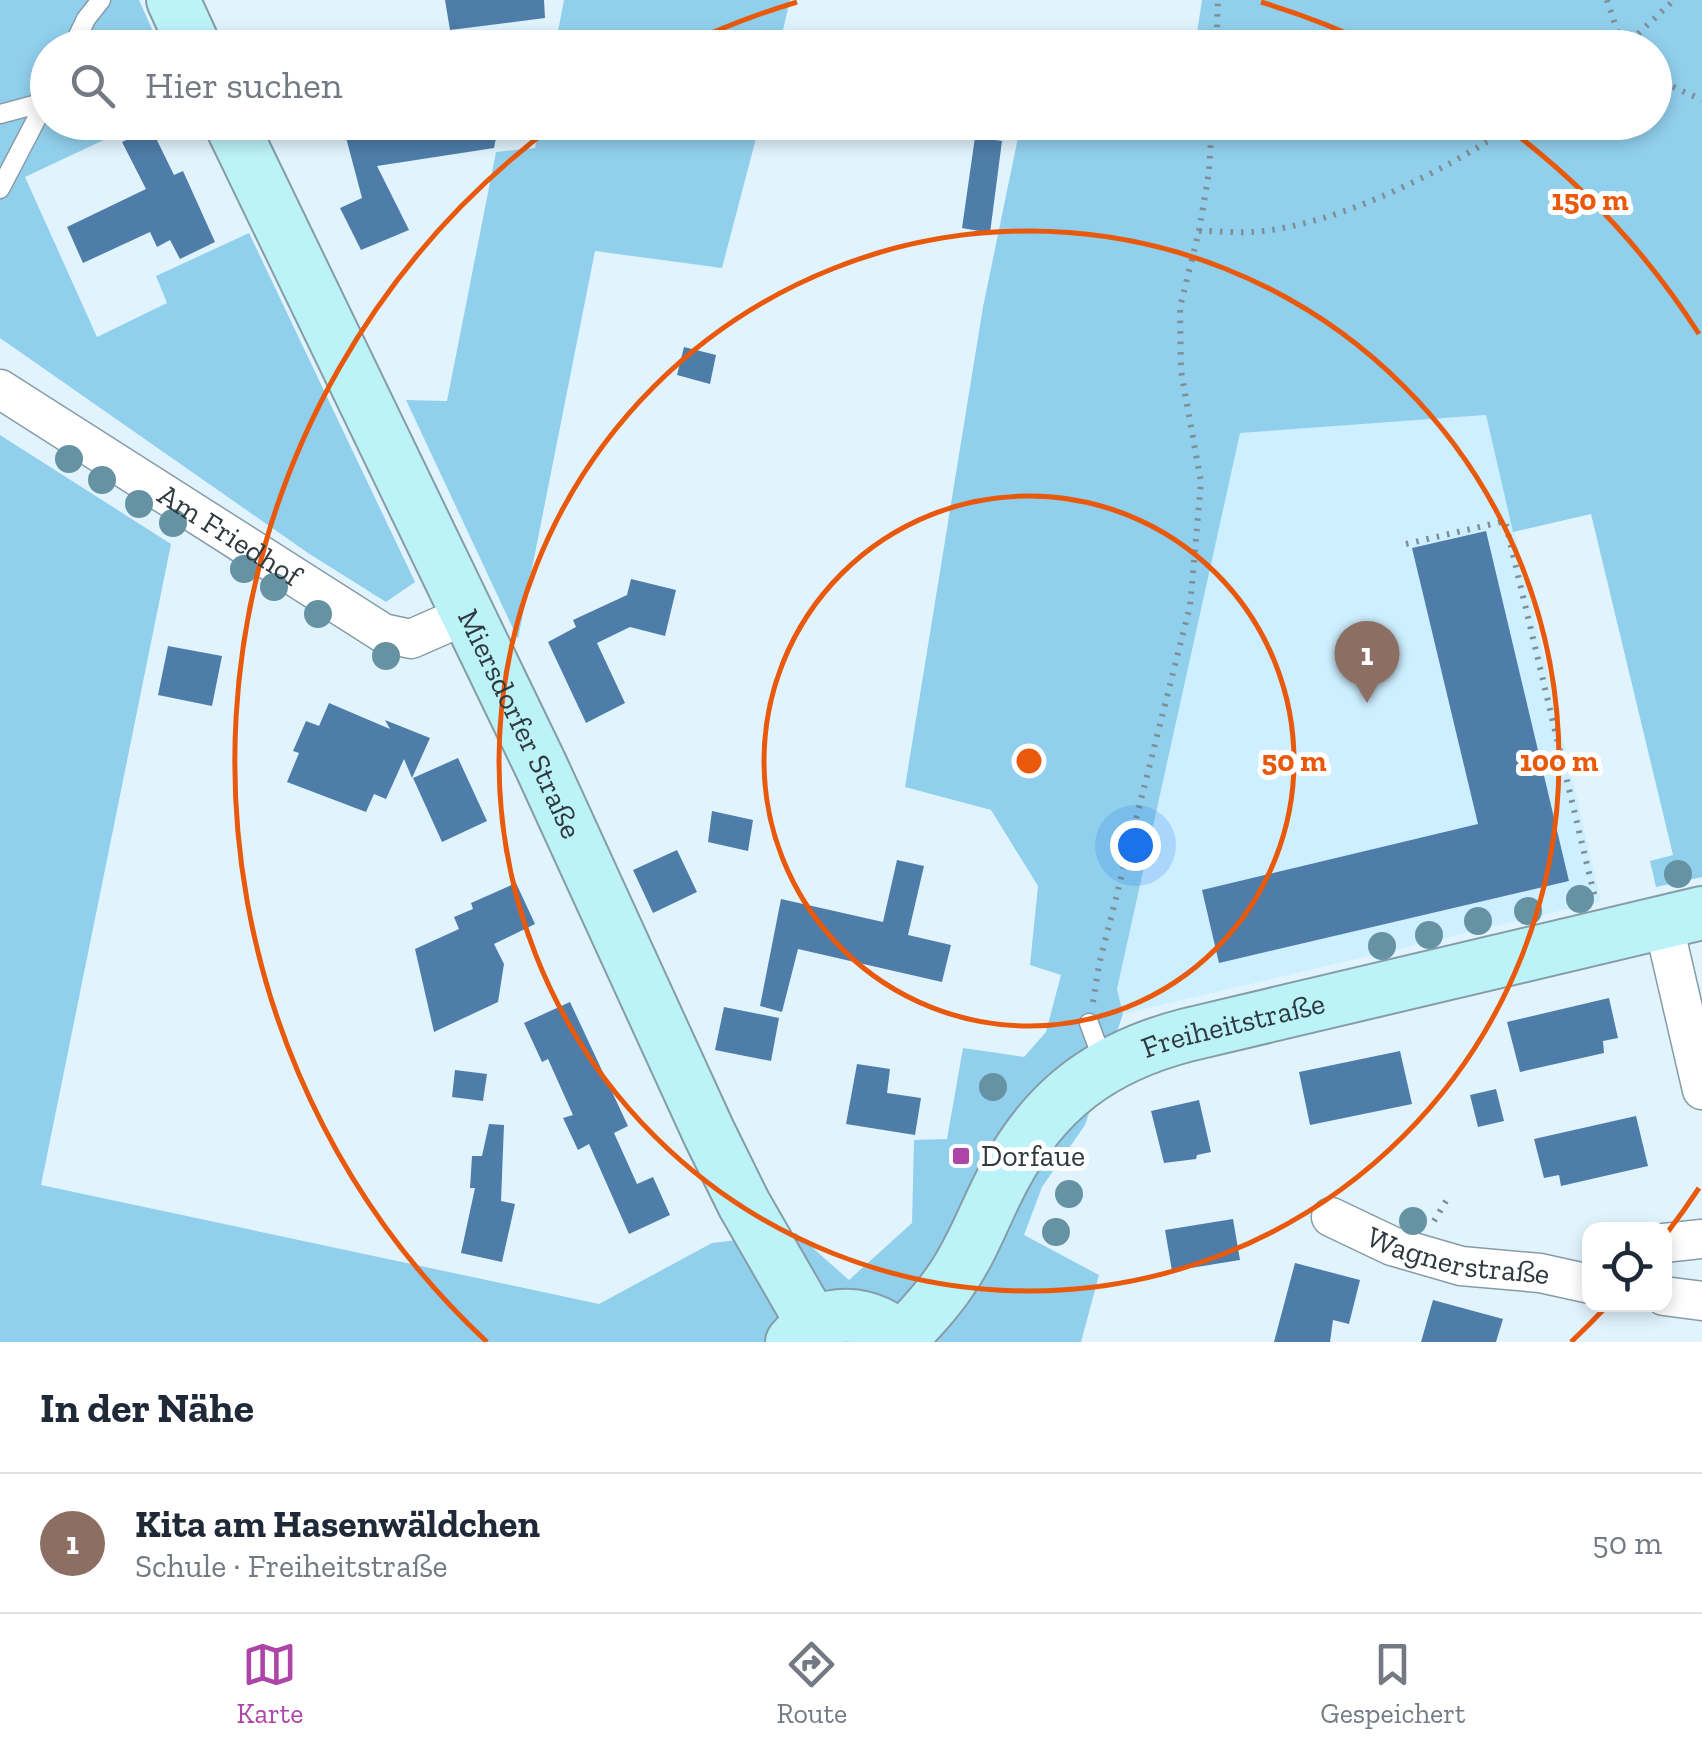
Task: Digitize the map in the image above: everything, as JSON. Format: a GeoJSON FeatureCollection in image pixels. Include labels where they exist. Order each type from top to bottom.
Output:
{"type":"FeatureCollection","features":[{"type":"Feature","properties":{"kind":"street"},"geometry":{"type":"LineString","coordinates":[[173,0],[187,30]]}},
{"type":"Feature","properties":{"kind":"street","name":"Miersdorfer Straße"},"geometry":{"type":"LineString","coordinates":[[239,140],[468,614],[803,1333]]}},
{"type":"Feature","properties":{"kind":"street","name":"Am Friedhof"},"geometry":{"type":"LineString","coordinates":[[0,389],[384,633],[411,639],[468,614]]}},
{"type":"Feature","properties":{"kind":"street"},"geometry":{"type":"LineString","coordinates":[[1682,917],[1702,1090]]}},
{"type":"Feature","properties":{"kind":"street","name":"Freiheitstraße"},"geometry":{"type":"LineString","coordinates":[[902,1340],[954,1277],[1024,1142],[1073,1087],[1097,1045],[1146,1045],[1682,917]]}},
{"type":"Feature","properties":{"kind":"street","name":"Wagnerstraße"},"geometry":{"type":"LineString","coordinates":[[1332,1217],[1392,1246],[1461,1266],[1540,1273],[1582,1282]]}},
{"type":"Feature","properties":{"kind":"street"},"geometry":{"type":"LineString","coordinates":[[1672,1242],[1702,1239]]}},
{"type":"Feature","properties":{"kind":"street"},"geometry":{"type":"LineString","coordinates":[[1540,1273],[1582,1260]]}},
{"type":"Feature","properties":{"kind":"street"},"geometry":{"type":"LineString","coordinates":[[1672,1297],[1702,1301]]}},
{"type":"Feature","properties":{"kind":"street"},"geometry":{"type":"LineString","coordinates":[[803,1333],[837,1316],[865,1317],[902,1340]]}},
{"type":"Feature","properties":{"kind":"lane"},"geometry":{"type":"LineString","coordinates":[[80,30],[101,0]]}},
{"type":"Feature","properties":{"kind":"lane"},"geometry":{"type":"LineString","coordinates":[[0,114],[30,105]]}},
{"type":"Feature","properties":{"kind":"lane"},"geometry":{"type":"LineString","coordinates":[[0,189],[30,131]]}},
{"type":"Feature","properties":{"kind":"path"},"geometry":{"type":"LineString","coordinates":[[1217,30],[1218,0]]}},
{"type":"Feature","properties":{"kind":"path"},"geometry":{"type":"LineString","coordinates":[[1607,0],[1617,30]]}},
{"type":"Feature","properties":{"kind":"path"},"geometry":{"type":"LineString","coordinates":[[1642,30],[1674,0]]}},
{"type":"Feature","properties":{"kind":"path"},"geometry":{"type":"LineString","coordinates":[[1672,86],[1702,100]]}},
{"type":"Feature","properties":{"kind":"path"},"geometry":{"type":"LineString","coordinates":[[1097,1045],[1099,965],[1139,816],[1196,567],[1201,482],[1179,334],[1184,281],[1199,231],[1211,140]]}},
{"type":"Feature","properties":{"kind":"path"},"geometry":{"type":"LineString","coordinates":[[1199,231],[1253,232],[1298,225],[1362,206],[1493,140]]}},
{"type":"Feature","properties":{"kind":"path"},"geometry":{"type":"LineString","coordinates":[[1406,544],[1505,521],[1598,909]]}},
{"type":"Feature","properties":{"kind":"shaded area"},"geometry":{"type":"Polygon","coordinates":[[[0,0],[139,0],[152,30],[30,30],[30,140],[104,140],[25,177],[97,337],[167,303],[156,276],[249,233],[415,582],[386,602],[308,553],[0,338],[0,0]]]}},
{"type":"Feature","properties":{"kind":"shaded area"},"geometry":{"type":"Polygon","coordinates":[[[564,0],[790,0],[783,30],[558,30],[564,0]]]}},
{"type":"Feature","properties":{"kind":"shaded area"},"geometry":{"type":"Polygon","coordinates":[[[1202,0],[1702,0],[1702,877],[1656,887],[1650,861],[1673,855],[1591,514],[1513,532],[1486,415],[1240,433],[1117,989],[1123,1014],[1085,1125],[1042,1187],[1024,1235],[1099,1275],[1081,1342],[0,1342],[0,435],[171,544],[41,1185],[599,1304],[712,1243],[796,1233],[849,1280],[912,1223],[914,1140],[947,1139],[963,1048],[1024,1057],[1046,1032],[1061,975],[1030,965],[1038,886],[991,810],[905,787],[983,307],[1017,140],[1672,140],[1672,30],[1197,30],[1202,0]]]}},
{"type":"Feature","properties":{"kind":"shaded area"},"geometry":{"type":"Polygon","coordinates":[[[537,140],[756,140],[722,268],[595,251],[518,639],[406,400],[447,401],[496,152],[535,148],[537,140]]]}},
{"type":"Feature","properties":{"kind":"shaded area"},"geometry":{"type":"Polygon","coordinates":[[[1487,415],[1601,901],[1123,1014],[1117,989],[1239,433],[1487,415]]]}},
{"type":"Feature","properties":{"kind":"building"},"geometry":{"type":"Polygon","coordinates":[[[445,0],[544,0],[545,18],[450,30],[445,0]]]}},
{"type":"Feature","properties":{"kind":"building"},"geometry":{"type":"Polygon","coordinates":[[[157,140],[174,175],[183,171],[215,242],[180,259],[170,240],[157,247],[150,232],[83,263],[67,227],[146,189],[122,142],[157,140]]]}},
{"type":"Feature","properties":{"kind":"building"},"geometry":{"type":"Polygon","coordinates":[[[347,140],[496,140],[494,148],[377,166],[409,230],[361,250],[340,208],[362,198],[347,140]]]}},
{"type":"Feature","properties":{"kind":"building"},"geometry":{"type":"Polygon","coordinates":[[[975,140],[1002,141],[990,233],[962,228],[975,140]]]}},
{"type":"Feature","properties":{"kind":"building"},"geometry":{"type":"Polygon","coordinates":[[[684,347],[716,355],[710,384],[677,375],[684,347]]]}},
{"type":"Feature","properties":{"kind":"building"},"geometry":{"type":"Polygon","coordinates":[[[1486,531],[1569,881],[1219,963],[1202,890],[1478,824],[1412,548],[1486,531]]]}},
{"type":"Feature","properties":{"kind":"building"},"geometry":{"type":"Polygon","coordinates":[[[631,579],[676,590],[665,636],[630,627],[597,643],[625,703],[586,723],[548,642],[576,627],[573,620],[627,595],[631,579]]]}},
{"type":"Feature","properties":{"kind":"building"},"geometry":{"type":"Polygon","coordinates":[[[168,646],[222,656],[212,706],[158,695],[168,646]]]}},
{"type":"Feature","properties":{"kind":"building"},"geometry":{"type":"Polygon","coordinates":[[[329,703],[390,729],[385,720],[430,738],[412,778],[404,759],[386,799],[374,794],[366,812],[287,782],[299,753],[293,751],[306,721],[319,726],[329,703]]]}},
{"type":"Feature","properties":{"kind":"building"},"geometry":{"type":"Polygon","coordinates":[[[458,758],[487,821],[442,842],[413,778],[458,758]]]}},
{"type":"Feature","properties":{"kind":"building"},"geometry":{"type":"Polygon","coordinates":[[[712,811],[753,820],[748,851],[708,842],[712,811]]]}},
{"type":"Feature","properties":{"kind":"building"},"geometry":{"type":"Polygon","coordinates":[[[677,850],[697,892],[653,913],[633,870],[677,850]]]}},
{"type":"Feature","properties":{"kind":"building"},"geometry":{"type":"Polygon","coordinates":[[[897,860],[924,866],[908,935],[951,945],[942,982],[798,949],[782,1012],[760,1006],[781,899],[883,922],[897,860]]]}},
{"type":"Feature","properties":{"kind":"building"},"geometry":{"type":"Polygon","coordinates":[[[516,883],[535,924],[494,944],[504,964],[498,1002],[434,1032],[415,949],[459,929],[454,917],[473,909],[471,903],[516,883]]]}},
{"type":"Feature","properties":{"kind":"building"},"geometry":{"type":"Polygon","coordinates":[[[1609,998],[1618,1038],[1603,1041],[1604,1053],[1520,1072],[1507,1022],[1609,998]]]}},
{"type":"Feature","properties":{"kind":"building"},"geometry":{"type":"Polygon","coordinates":[[[570,1002],[628,1126],[614,1133],[637,1184],[653,1177],[670,1215],[629,1234],[589,1144],[578,1150],[563,1118],[573,1115],[548,1059],[542,1062],[524,1023],[570,1002]]]}},
{"type":"Feature","properties":{"kind":"building"},"geometry":{"type":"Polygon","coordinates":[[[724,1007],[779,1018],[771,1061],[715,1050],[724,1007]]]}},
{"type":"Feature","properties":{"kind":"building"},"geometry":{"type":"Polygon","coordinates":[[[1400,1051],[1412,1104],[1310,1125],[1299,1072],[1400,1051]]]}},
{"type":"Feature","properties":{"kind":"building"},"geometry":{"type":"Polygon","coordinates":[[[857,1064],[890,1069],[887,1093],[921,1098],[915,1135],[846,1124],[857,1064]]]}},
{"type":"Feature","properties":{"kind":"building"},"geometry":{"type":"Polygon","coordinates":[[[455,1070],[487,1074],[483,1101],[452,1097],[455,1070]]]}},
{"type":"Feature","properties":{"kind":"building"},"geometry":{"type":"Polygon","coordinates":[[[1496,1089],[1504,1121],[1478,1127],[1470,1095],[1496,1089]]]}},
{"type":"Feature","properties":{"kind":"building"},"geometry":{"type":"Polygon","coordinates":[[[1199,1100],[1211,1152],[1197,1155],[1196,1159],[1164,1163],[1151,1111],[1199,1100]]]}},
{"type":"Feature","properties":{"kind":"building"},"geometry":{"type":"Polygon","coordinates":[[[1636,1116],[1648,1166],[1561,1186],[1559,1175],[1544,1178],[1534,1139],[1636,1116]]]}},
{"type":"Feature","properties":{"kind":"building"},"geometry":{"type":"Polygon","coordinates":[[[489,1124],[504,1125],[501,1201],[515,1204],[502,1262],[461,1253],[475,1188],[470,1188],[472,1156],[482,1156],[489,1124]]]}},
{"type":"Feature","properties":{"kind":"building"},"geometry":{"type":"Polygon","coordinates":[[[1233,1219],[1240,1260],[1172,1271],[1165,1230],[1233,1219]]]}},
{"type":"Feature","properties":{"kind":"building"},"geometry":{"type":"Polygon","coordinates":[[[1295,1263],[1360,1280],[1349,1324],[1333,1320],[1330,1342],[1274,1342],[1295,1263]]]}},
{"type":"Feature","properties":{"kind":"building"},"geometry":{"type":"Polygon","coordinates":[[[1433,1300],[1503,1319],[1496,1342],[1421,1342],[1433,1300]]]}},
{"type":"Feature","properties":{"kind":"place","name":"Kita am Hasenwäldchen"},"geometry":{"type":"Point","coordinates":[1367,703]}},
{"type":"Feature","properties":{"kind":"place","name":"Dorfaue"},"geometry":{"type":"Point","coordinates":[961,1156]}}]}
